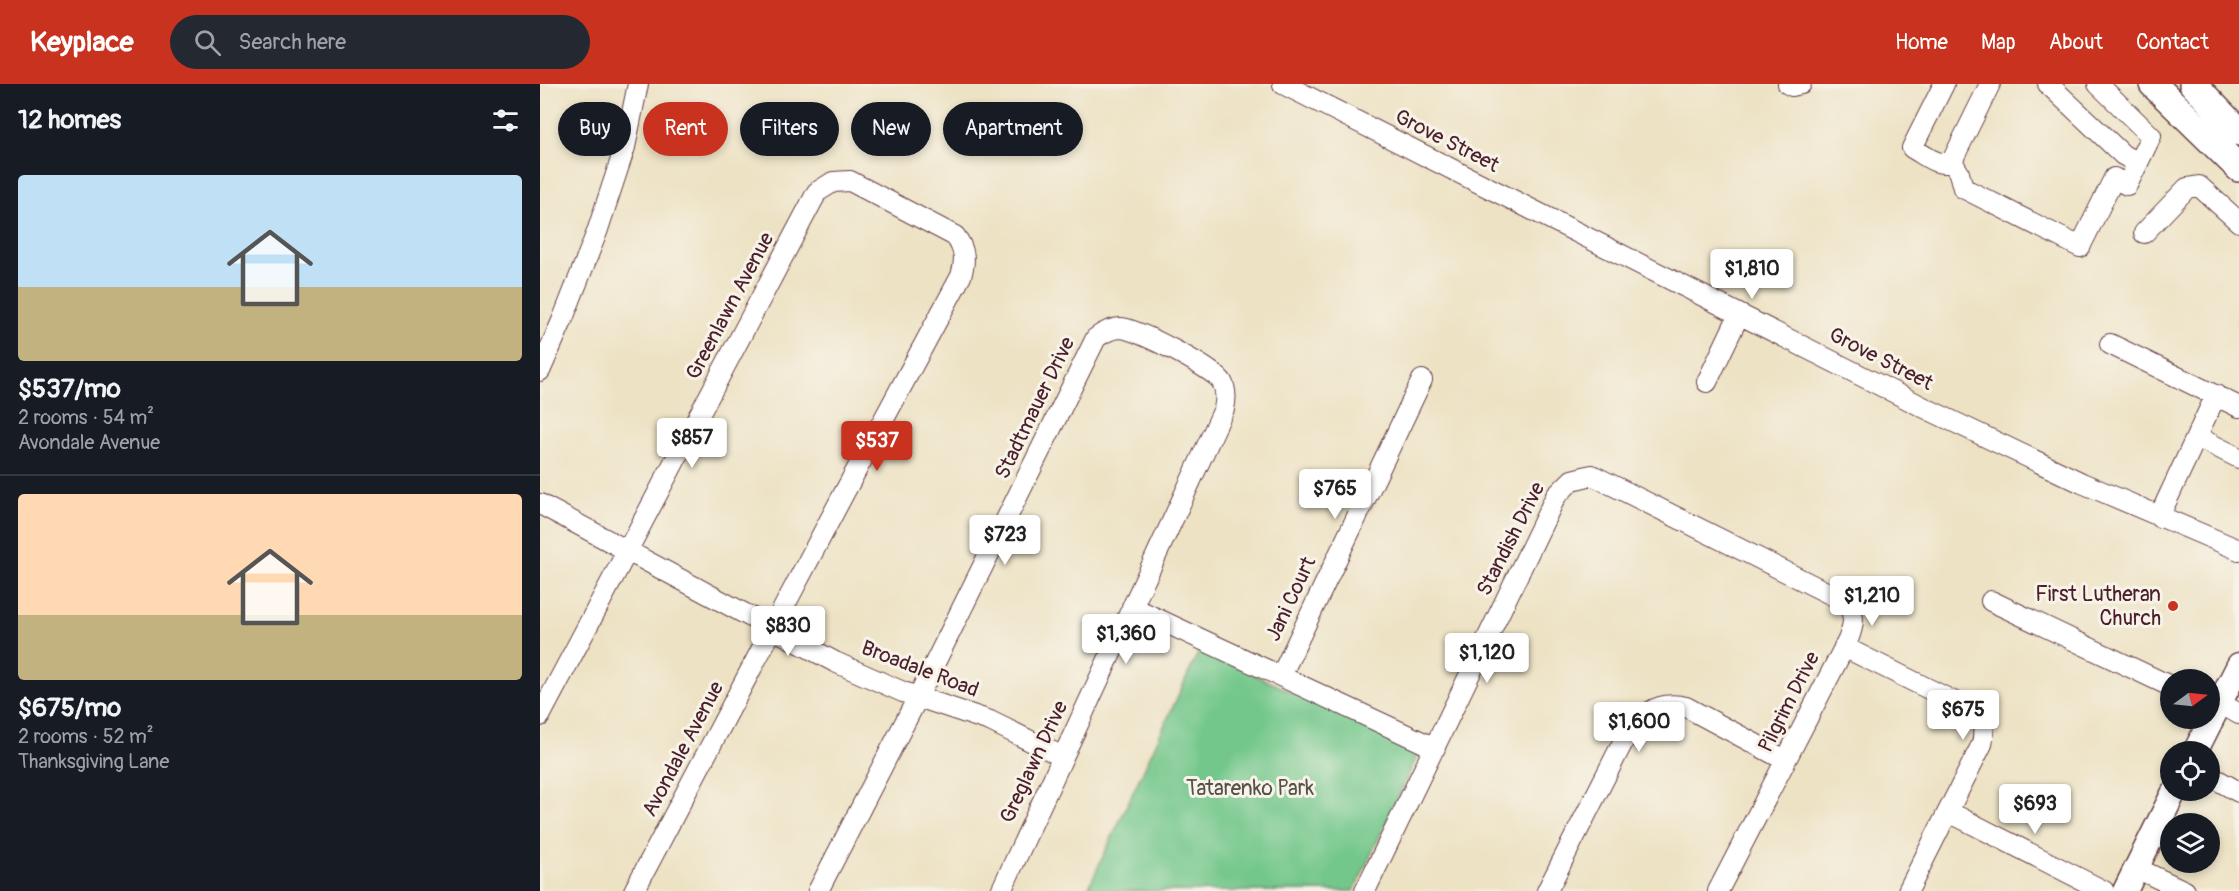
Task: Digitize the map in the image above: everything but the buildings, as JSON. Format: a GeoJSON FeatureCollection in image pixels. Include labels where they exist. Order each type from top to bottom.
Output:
{"type":"FeatureCollection","features":[{"type":"Feature","properties":{"kind":"highway"},"geometry":{"type":"LineString","coordinates":[[2153,84],[2239,168]]}},
{"type":"Feature","properties":{"kind":"highway"},"geometry":{"type":"LineString","coordinates":[[2195,84],[2239,109]]}},
{"type":"Feature","properties":{"kind":"highway"},"geometry":{"type":"LineString","coordinates":[[2195,84],[2239,132]]}},
{"type":"Feature","properties":{"kind":"main road"},"geometry":{"type":"LineString","coordinates":[[2202,741],[2221,708],[2239,665]]}},
{"type":"Feature","properties":{"kind":"main road"},"geometry":{"type":"LineString","coordinates":[[2125,891],[2170,801]]}},
{"type":"Feature","properties":{"kind":"street"},"geometry":{"type":"LineString","coordinates":[[540,371],[597,232],[625,147],[638,84]]}},
{"type":"Feature","properties":{"kind":"street","name":"Grove Street"},"geometry":{"type":"LineString","coordinates":[[1283,84],[1936,413],[2082,483],[2239,550]]}},
{"type":"Feature","properties":{"kind":"street"},"geometry":{"type":"LineString","coordinates":[[1788,84],[1792,86],[1801,84]]}},
{"type":"Feature","properties":{"kind":"street"},"geometry":{"type":"LineString","coordinates":[[1944,84],[1912,148],[1945,165],[1952,161],[1990,84]]}},
{"type":"Feature","properties":{"kind":"street"},"geometry":{"type":"LineString","coordinates":[[2048,84],[2123,155],[2138,163]]}},
{"type":"Feature","properties":{"kind":"street"},"geometry":{"type":"LineString","coordinates":[[1952,161],[1959,173],[1963,188],[2080,248],[2114,178],[2127,184],[2151,136],[2098,84]]}},
{"type":"Feature","properties":{"kind":"street","name":"Avondale Avenue"},"geometry":{"type":"LineString","coordinates":[[634,891],[962,276],[965,265],[963,248],[955,236],[849,181],[843,180],[825,185],[811,204]]}},
{"type":"Feature","properties":{"kind":"street"},"geometry":{"type":"LineString","coordinates":[[2144,233],[2187,188],[2199,186],[2239,222]]}},
{"type":"Feature","properties":{"kind":"street","name":"Greenlawn Avenue"},"geometry":{"type":"LineString","coordinates":[[540,716],[811,204]]}},
{"type":"Feature","properties":{"kind":"street"},"geometry":{"type":"LineString","coordinates":[[1707,382],[1739,315]]}},
{"type":"Feature","properties":{"kind":"street","name":"Stadtmauer Drive"},"geometry":{"type":"LineString","coordinates":[[818,891],[918,697],[1096,338],[1112,329],[1123,328],[1211,370],[1218,375],[1225,391],[1224,409],[1217,424]]}},
{"type":"Feature","properties":{"kind":"street"},"geometry":{"type":"LineString","coordinates":[[2110,344],[2239,407]]}},
{"type":"Feature","properties":{"kind":"street","name":"Jani Court"},"geometry":{"type":"LineString","coordinates":[[1281,676],[1422,380]]}},
{"type":"Feature","properties":{"kind":"street"},"geometry":{"type":"LineString","coordinates":[[2159,517],[2216,395]]}},
{"type":"Feature","properties":{"kind":"street","name":"Greglawn Drive"},"geometry":{"type":"LineString","coordinates":[[1001,891],[1217,424]]}},
{"type":"Feature","properties":{"kind":"street"},"geometry":{"type":"LineString","coordinates":[[2197,437],[2239,458]]}},
{"type":"Feature","properties":{"kind":"street","name":"Standish Drive"},"geometry":{"type":"LineString","coordinates":[[1365,891],[1556,496],[1568,483],[1580,477],[1592,476],[1616,486]]}},
{"type":"Feature","properties":{"kind":"street","name":"Pilgrim Drive"},"geometry":{"type":"LineString","coordinates":[[1616,486],[1842,600],[1848,604],[1854,619],[1854,625],[1844,647],[1718,891]]}},
{"type":"Feature","properties":{"kind":"street","name":"Broadale Road"},"geometry":{"type":"LineString","coordinates":[[540,504],[835,662],[918,697],[990,722],[1063,757]]}},
{"type":"Feature","properties":{"kind":"street"},"geometry":{"type":"LineString","coordinates":[[1991,601],[2160,681]]}},
{"type":"Feature","properties":{"kind":"street"},"geometry":{"type":"LineString","coordinates":[[1132,607],[1435,748]]}},
{"type":"Feature","properties":{"kind":"street"},"geometry":{"type":"LineString","coordinates":[[1844,647],[1971,710],[1982,720],[1984,732],[1982,744],[1908,891]]}},
{"type":"Feature","properties":{"kind":"street"},"geometry":{"type":"LineString","coordinates":[[1547,891],[1624,740],[1635,723],[1658,707],[1672,704],[1686,706],[1785,760]]}},
{"type":"Feature","properties":{"kind":"street"},"geometry":{"type":"LineString","coordinates":[[2220,782],[2239,792]]}},
{"type":"Feature","properties":{"kind":"street"},"geometry":{"type":"LineString","coordinates":[[1949,812],[2104,891]]}},
{"type":"Feature","properties":{"kind":"street"},"geometry":{"type":"LineString","coordinates":[[2136,868],[2185,891]]}},
{"type":"Feature","properties":{"kind":"green space","name":"Tatarenko Park"},"geometry":{"type":"Polygon","coordinates":[[[1200,649],[1419,752],[1354,891],[1087,891],[1200,649]]]}},
{"type":"Feature","properties":{"kind":"place","name":"First Lutheran Church"},"geometry":{"type":"Point","coordinates":[2173,606]}}]}
